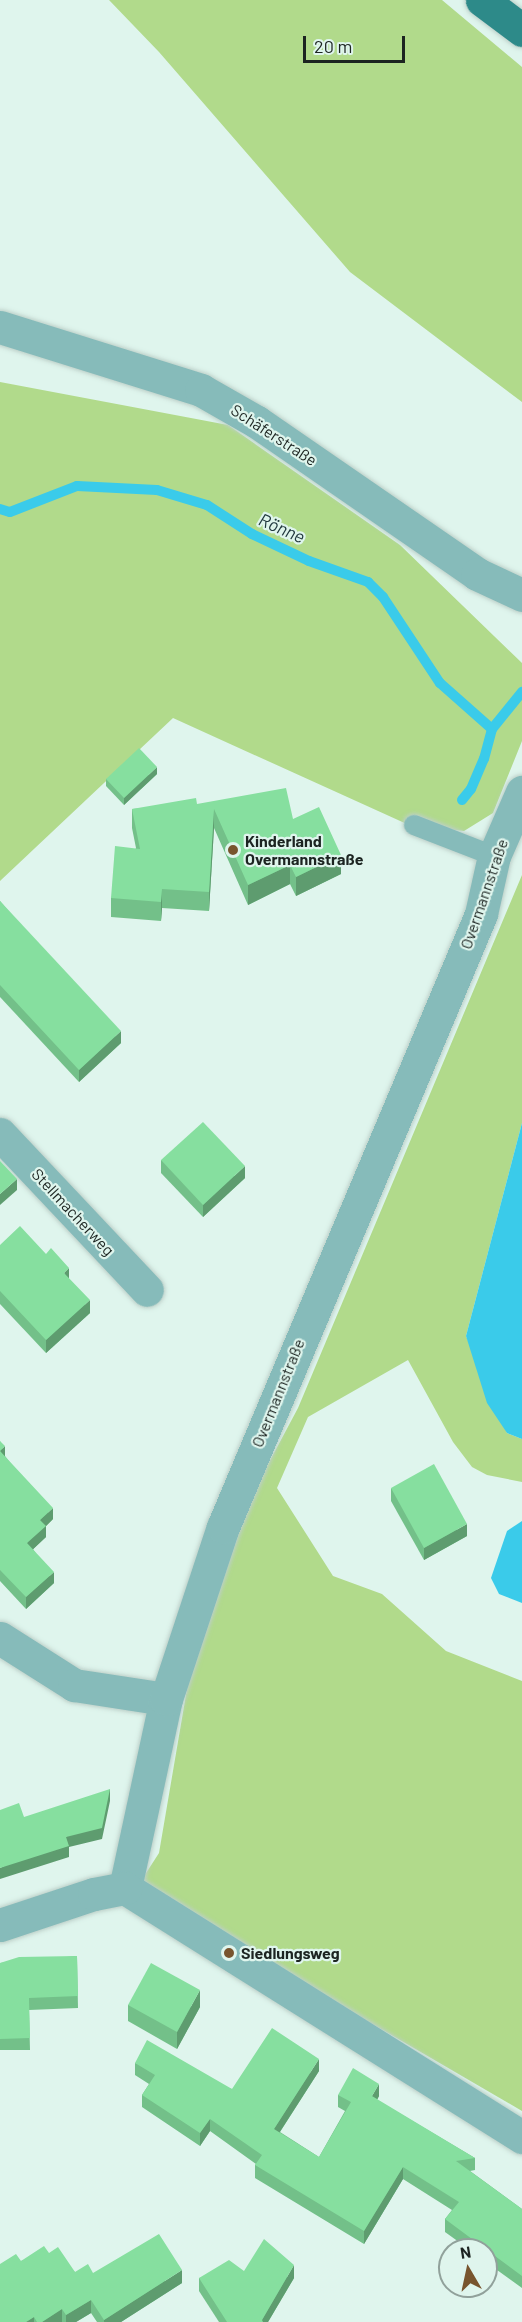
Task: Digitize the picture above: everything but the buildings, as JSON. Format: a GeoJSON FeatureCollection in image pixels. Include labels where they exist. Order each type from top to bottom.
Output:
{"type":"FeatureCollection","features":[{"type":"Feature","properties":{"kind":"main road"},"geometry":{"type":"LineString","coordinates":[[482,0],[522,30]]}},
{"type":"Feature","properties":{"kind":"street","name":"Schäferstraße"},"geometry":{"type":"LineString","coordinates":[[0,327],[201,390],[257,422],[477,574],[522,595]]}},
{"type":"Feature","properties":{"kind":"street","name":"Overmannstraße"},"geometry":{"type":"LineString","coordinates":[[125,1888],[166,1699],[223,1527],[481,914],[494,856],[522,792]]}},
{"type":"Feature","properties":{"kind":"street","name":"Stellmacherweg"},"geometry":{"type":"LineString","coordinates":[[0,1134],[147,1290]]}},
{"type":"Feature","properties":{"kind":"street"},"geometry":{"type":"LineString","coordinates":[[0,1638],[74,1685],[166,1699]]}},
{"type":"Feature","properties":{"kind":"street"},"geometry":{"type":"LineString","coordinates":[[0,1925],[94,1894],[125,1888],[522,2137]]}},
{"type":"Feature","properties":{"kind":"lane"},"geometry":{"type":"LineString","coordinates":[[414,825],[494,856]]}},
{"type":"Feature","properties":{"kind":"green space"},"geometry":{"type":"Polygon","coordinates":[[[109,0],[442,0],[522,67],[522,402],[350,272],[159,52],[109,0]]]}},
{"type":"Feature","properties":{"kind":"green space"},"geometry":{"type":"Polygon","coordinates":[[[0,382],[228,425],[400,545],[522,663],[522,741],[493,813],[464,831],[409,825],[173,718],[0,881],[0,382]]]}},
{"type":"Feature","properties":{"kind":"green space"},"geometry":{"type":"Polygon","coordinates":[[[522,875],[522,1123],[466,1336],[507,1433],[522,1439],[522,1482],[487,1475],[472,1467],[453,1442],[408,1360],[308,1417],[277,1488],[333,1576],[382,1594],[446,1651],[522,1681],[522,2111],[137,1887],[159,1853],[188,1683],[253,1492],[298,1408],[522,875]]]}},
{"type":"Feature","properties":{"kind":"water"},"geometry":{"type":"Polygon","coordinates":[[[522,1123],[522,1439],[507,1433],[487,1403],[466,1336],[522,1123]]]}},
{"type":"Feature","properties":{"kind":"water"},"geometry":{"type":"Polygon","coordinates":[[[522,1521],[522,1603],[499,1594],[491,1578],[507,1531],[522,1521]]]}},
{"type":"Feature","properties":{"kind":"waterway","name":"Rönne"},"geometry":{"type":"LineString","coordinates":[[0,509],[10,512],[77,486],[157,490],[207,505],[252,534],[309,561],[368,582],[383,597],[440,683],[492,729]]}},
{"type":"Feature","properties":{"kind":"waterway","name":"Rönne"},"geometry":{"type":"LineString","coordinates":[[462,800],[471,789],[484,759],[492,729],[522,692]]}},
{"type":"Feature","properties":{"kind":"place","name":"Kinderland Overmannstraße"},"geometry":{"type":"Point","coordinates":[233,850]}},
{"type":"Feature","properties":{"kind":"place","name":"Siedlungsweg"},"geometry":{"type":"Point","coordinates":[229,1953]}}]}
